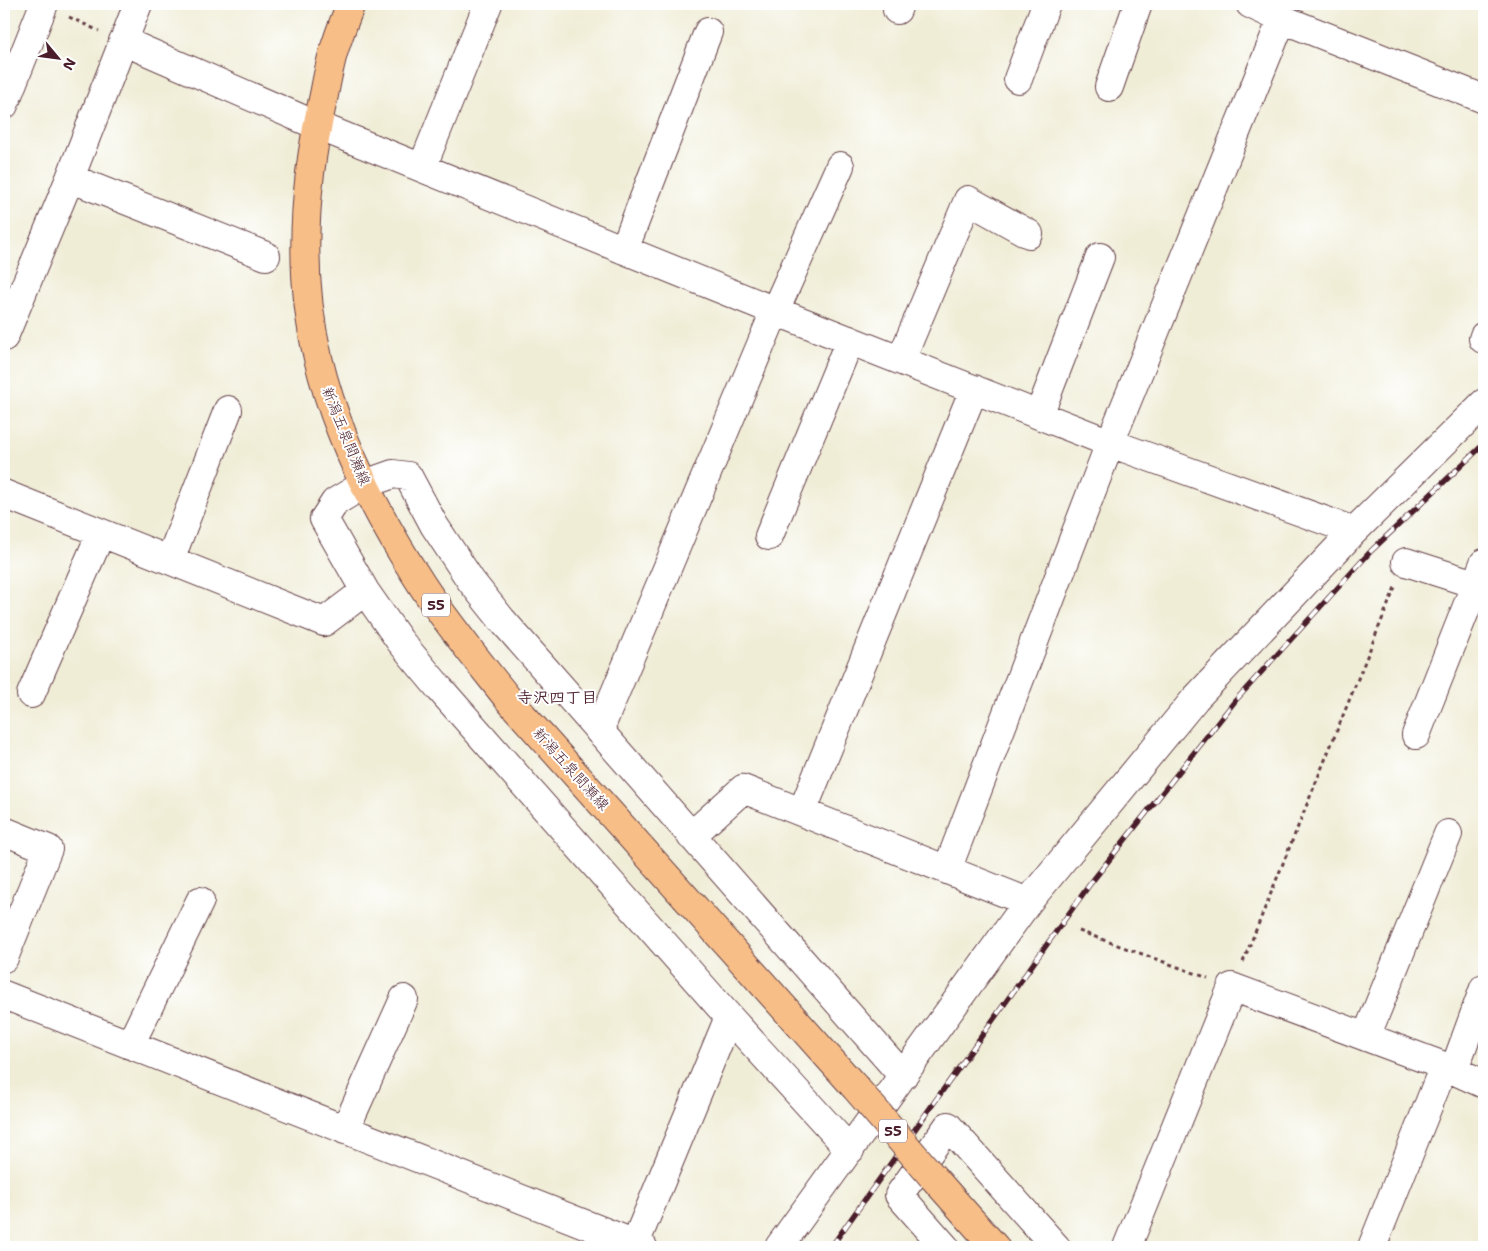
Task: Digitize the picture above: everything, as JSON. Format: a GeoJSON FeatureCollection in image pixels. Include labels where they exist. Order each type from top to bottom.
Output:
{"type":"FeatureCollection","features":[{"type":"Feature","properties":{"kind":"main road","name":"新潟五泉間瀬線"},"geometry":{"type":"LineString","coordinates":[[351,4],[334,48],[316,125],[308,186],[304,242],[307,299],[318,357],[332,408],[385,525],[422,586],[509,700],[854,1086],[995,1247]]}},
{"type":"Feature","properties":{"kind":"street"},"geometry":{"type":"LineString","coordinates":[[4,337],[70,178],[138,4]]}},
{"type":"Feature","properties":{"kind":"street"},"geometry":{"type":"LineString","coordinates":[[422,168],[488,4]]}},
{"type":"Feature","properties":{"kind":"street"},"geometry":{"type":"LineString","coordinates":[[1018,79],[1046,4]]}},
{"type":"Feature","properties":{"kind":"street"},"geometry":{"type":"LineString","coordinates":[[1109,87],[1138,4]]}},
{"type":"Feature","properties":{"kind":"street"},"geometry":{"type":"LineString","coordinates":[[1250,4],[1282,19],[1484,100]]}},
{"type":"Feature","properties":{"kind":"street"},"geometry":{"type":"LineString","coordinates":[[4,105],[44,5]]}},
{"type":"Feature","properties":{"kind":"street"},"geometry":{"type":"LineString","coordinates":[[947,870],[1110,443],[1282,19]]}},
{"type":"Feature","properties":{"kind":"street"},"geometry":{"type":"LineString","coordinates":[[624,250],[708,32]]}},
{"type":"Feature","properties":{"kind":"street"},"geometry":{"type":"LineString","coordinates":[[123,41],[316,125],[775,311],[1110,443],[1354,531]]}},
{"type":"Feature","properties":{"kind":"street"},"geometry":{"type":"LineString","coordinates":[[598,731],[775,311],[840,166]]}},
{"type":"Feature","properties":{"kind":"street"},"geometry":{"type":"LineString","coordinates":[[70,178],[266,256]]}},
{"type":"Feature","properties":{"kind":"street"},"geometry":{"type":"LineString","coordinates":[[901,360],[968,200],[1029,234]]}},
{"type":"Feature","properties":{"kind":"street"},"geometry":{"type":"LineString","coordinates":[[1039,415],[1100,257]]}},
{"type":"Feature","properties":{"kind":"street"},"geometry":{"type":"LineString","coordinates":[[770,536],[850,340]]}},
{"type":"Feature","properties":{"kind":"street"},"geometry":{"type":"LineString","coordinates":[[802,812],[974,389]]}},
{"type":"Feature","properties":{"kind":"street"},"geometry":{"type":"LineString","coordinates":[[779,1247],[1028,902],[1195,699],[1354,531],[1484,404]]}},
{"type":"Feature","properties":{"kind":"street"},"geometry":{"type":"LineString","coordinates":[[170,560],[228,410]]}},
{"type":"Feature","properties":{"kind":"street"},"geometry":{"type":"LineString","coordinates":[[850,1150],[729,1017],[440,690],[400,641],[365,591],[324,519],[335,502],[365,484],[394,474],[408,476],[434,525],[471,581],[502,620],[903,1076]]}},
{"type":"Feature","properties":{"kind":"street"},"geometry":{"type":"LineString","coordinates":[[4,494],[324,622],[365,591]]}},
{"type":"Feature","properties":{"kind":"street"},"geometry":{"type":"LineString","coordinates":[[31,694],[101,533]]}},
{"type":"Feature","properties":{"kind":"street"},"geometry":{"type":"LineString","coordinates":[[1406,562],[1481,577],[1416,735]]}},
{"type":"Feature","properties":{"kind":"street"},"geometry":{"type":"LineString","coordinates":[[691,836],[743,789],[1028,902]]}},
{"type":"Feature","properties":{"kind":"street"},"geometry":{"type":"LineString","coordinates":[[4,832],[48,849],[4,958]]}},
{"type":"Feature","properties":{"kind":"street"},"geometry":{"type":"LineString","coordinates":[[1366,1037],[1448,834]]}},
{"type":"Feature","properties":{"kind":"street"},"geometry":{"type":"LineString","coordinates":[[130,1045],[200,901]]}},
{"type":"Feature","properties":{"kind":"street"},"geometry":{"type":"LineString","coordinates":[[1127,1247],[1232,987],[1449,1068],[1484,1084]]}},
{"type":"Feature","properties":{"kind":"street"},"geometry":{"type":"LineString","coordinates":[[1372,1247],[1484,988]]}},
{"type":"Feature","properties":{"kind":"street"},"geometry":{"type":"LineString","coordinates":[[4,995],[639,1246],[729,1017]]}},
{"type":"Feature","properties":{"kind":"street"},"geometry":{"type":"LineString","coordinates":[[345,1130],[404,999]]}},
{"type":"Feature","properties":{"kind":"street"},"geometry":{"type":"LineString","coordinates":[[945,1247],[899,1195],[948,1126],[1056,1247]]}},
{"type":"Feature","properties":{"kind":"path"},"geometry":{"type":"LineString","coordinates":[[44,5],[123,41]]}},
{"type":"Feature","properties":{"kind":"path"},"geometry":{"type":"LineString","coordinates":[[1079,931],[1232,987],[1406,562]]}},
{"type":"Feature","properties":{"kind":"railway"},"geometry":{"type":"LineString","coordinates":[[831,1247],[1090,884],[1235,701],[1371,551],[1484,444]]}},
{"type":"Feature","properties":{"kind":"district","name":"寺沢四丁目"},"geometry":{"type":"Point","coordinates":[557,697]}}]}
